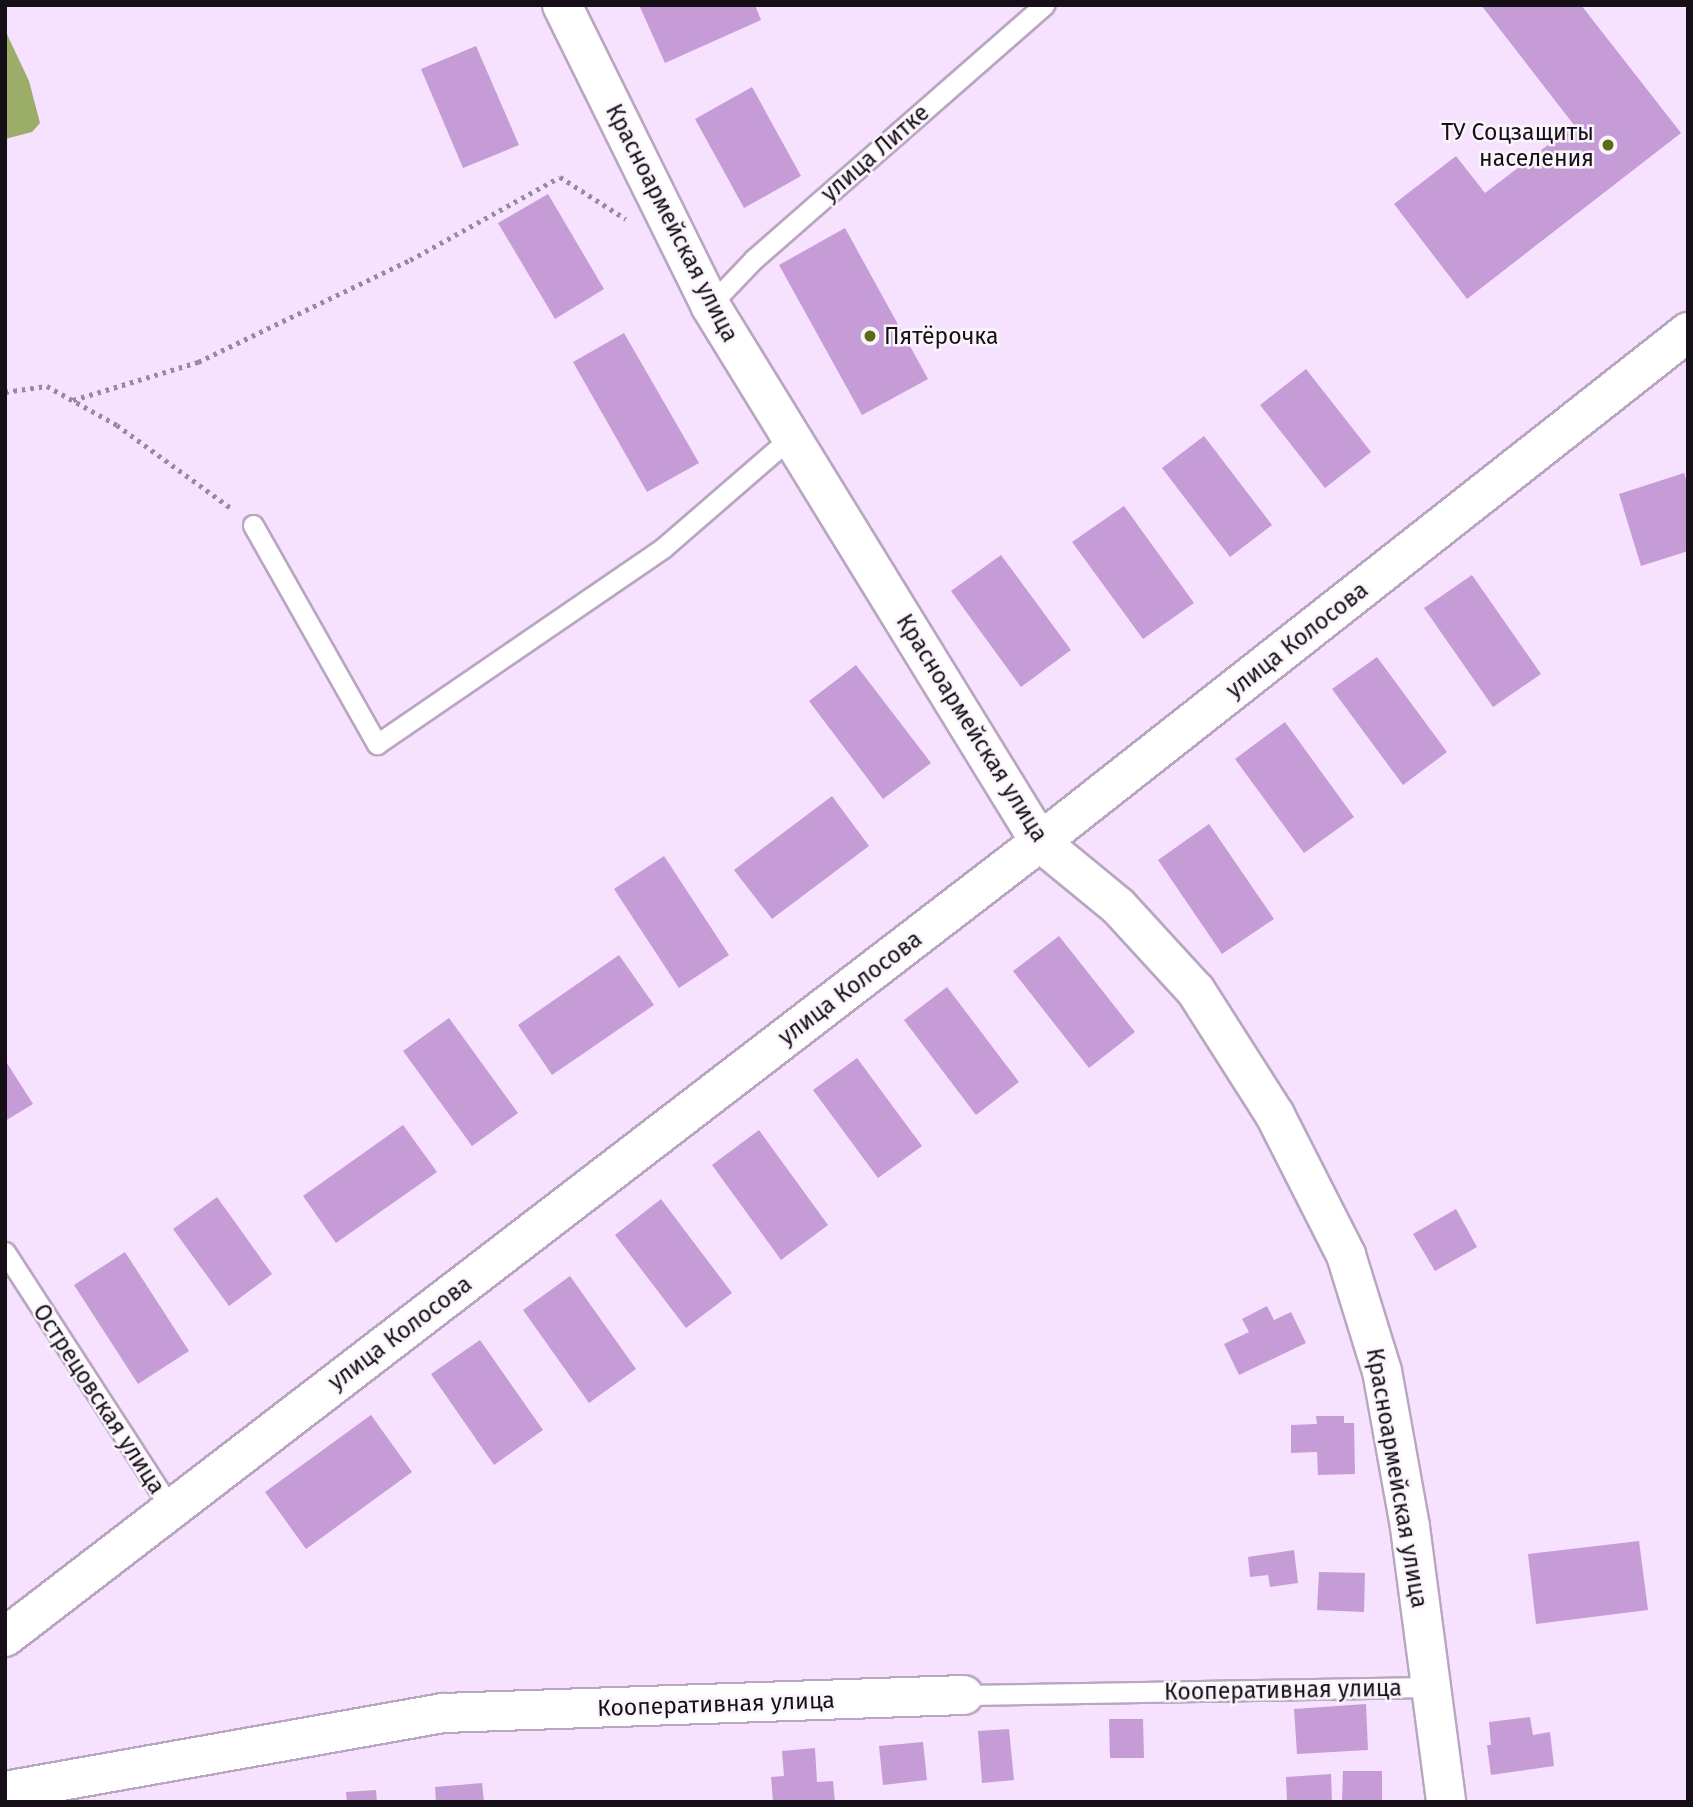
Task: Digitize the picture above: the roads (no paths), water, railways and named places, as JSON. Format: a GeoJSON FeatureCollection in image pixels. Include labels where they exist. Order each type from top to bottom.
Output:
{"type":"FeatureCollection","features":[{"type":"Feature","properties":{"kind":"main road","name":"Красноармейская улица"},"geometry":{"type":"LineString","coordinates":[[562,5],[710,305],[1040,842],[1118,906],[1196,990],[1275,1115],[1346,1255],[1382,1371],[1433,1687],[1446,1802]]}},
{"type":"Feature","properties":{"kind":"main road","name":"улица Колосова"},"geometry":{"type":"LineString","coordinates":[[5,1637],[1040,842],[1688,332]]}},
{"type":"Feature","properties":{"kind":"main road","name":"Кооперативная улица"},"geometry":{"type":"LineString","coordinates":[[5,1791],[443,1713],[964,1695]]}},
{"type":"Feature","properties":{"kind":"lane","name":"улица Литке"},"geometry":{"type":"LineString","coordinates":[[710,305],[754,260],[1044,5]]}},
{"type":"Feature","properties":{"kind":"lane"},"geometry":{"type":"LineString","coordinates":[[253,525],[377,744],[663,548],[791,437]]}},
{"type":"Feature","properties":{"kind":"lane","name":"Острецовская улица"},"geometry":{"type":"LineString","coordinates":[[5,1252],[171,1509]]}},
{"type":"Feature","properties":{"kind":"lane","name":"Кооперативная улица"},"geometry":{"type":"LineString","coordinates":[[964,1695],[1433,1687]]}},
{"type":"Feature","properties":{"kind":"place","name":"ТУ Соцзащиты населения"},"geometry":{"type":"Point","coordinates":[1608,145]}},
{"type":"Feature","properties":{"kind":"place","name":"Пятёрочка"},"geometry":{"type":"Point","coordinates":[870,336]}}]}
